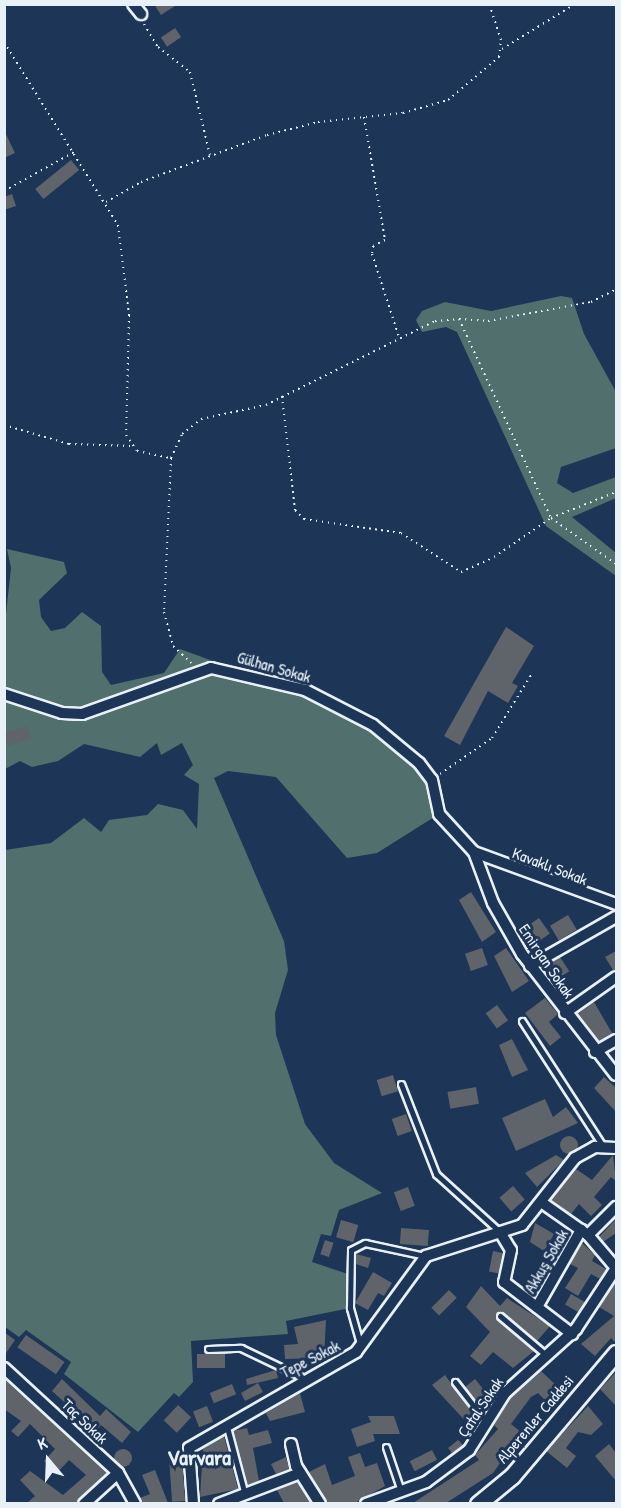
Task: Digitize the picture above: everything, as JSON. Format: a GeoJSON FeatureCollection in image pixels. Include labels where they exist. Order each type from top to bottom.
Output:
{"type":"FeatureCollection","features":[{"type":"Feature","properties":{"kind":"street"},"geometry":{"type":"LineString","coordinates":[[133,4],[141,14]]}},
{"type":"Feature","properties":{"kind":"street","name":"Gülhan Sokak"},"geometry":{"type":"LineString","coordinates":[[4,694],[62,713],[82,714],[200,670],[251,674],[328,700],[387,735],[432,780]]}},
{"type":"Feature","properties":{"kind":"street"},"geometry":{"type":"LineString","coordinates":[[432,780],[439,814],[474,852]]}},
{"type":"Feature","properties":{"kind":"street","name":"Kavaklı Sokak"},"geometry":{"type":"LineString","coordinates":[[474,852],[616,904]]}},
{"type":"Feature","properties":{"kind":"street","name":"Emirgan Sokak"},"geometry":{"type":"LineString","coordinates":[[474,852],[493,903],[530,966],[595,1052],[616,1074]]}},
{"type":"Feature","properties":{"kind":"street"},"geometry":{"type":"LineString","coordinates":[[530,966],[616,916]]}},
{"type":"Feature","properties":{"kind":"street"},"geometry":{"type":"LineString","coordinates":[[565,1013],[616,976]]}},
{"type":"Feature","properties":{"kind":"street"},"geometry":{"type":"LineString","coordinates":[[595,1052],[616,1040]]}},
{"type":"Feature","properties":{"kind":"street"},"geometry":{"type":"LineString","coordinates":[[426,1256],[526,1221],[565,1166],[603,1146],[616,1148]]}},
{"type":"Feature","properties":{"kind":"street"},"geometry":{"type":"LineString","coordinates":[[541,1202],[585,1232],[616,1268]]}},
{"type":"Feature","properties":{"kind":"street","name":"Akkuş Sokak"},"geometry":{"type":"LineString","coordinates":[[537,1307],[585,1232],[616,1207]]}},
{"type":"Feature","properties":{"kind":"street"},"geometry":{"type":"LineString","coordinates":[[500,1232],[511,1250],[504,1282],[572,1334]]}},
{"type":"Feature","properties":{"kind":"street","name":"Tepe Sokak"},"geometry":{"type":"LineString","coordinates":[[193,1503],[189,1448],[360,1347],[426,1256]]}},
{"type":"Feature","properties":{"kind":"street","name":"Çatal Sokak"},"geometry":{"type":"LineString","coordinates":[[366,1503],[402,1491],[456,1462],[487,1423],[512,1384],[545,1354],[572,1334],[616,1268]]}},
{"type":"Feature","properties":{"kind":"street","name":"Alperenler Caddesi"},"geometry":{"type":"LineString","coordinates":[[478,1503],[512,1476],[614,1360]]}},
{"type":"Feature","properties":{"kind":"street","name":"Taç Sokak"},"geometry":{"type":"LineString","coordinates":[[4,1368],[118,1473],[135,1503]]}},
{"type":"Feature","properties":{"kind":"street"},"geometry":{"type":"LineString","coordinates":[[291,1444],[300,1473],[320,1503]]}},
{"type":"Feature","properties":{"kind":"street"},"geometry":{"type":"LineString","coordinates":[[84,1503],[118,1473]]}},
{"type":"Feature","properties":{"kind":"street"},"geometry":{"type":"LineString","coordinates":[[219,1503],[300,1473]]}},
{"type":"Feature","properties":{"kind":"lane"},"geometry":{"type":"LineString","coordinates":[[522,1021],[603,1146]]}},
{"type":"Feature","properties":{"kind":"lane"},"geometry":{"type":"LineString","coordinates":[[401,1084],[436,1174],[500,1232]]}},
{"type":"Feature","properties":{"kind":"lane"},"geometry":{"type":"LineString","coordinates":[[360,1347],[350,1308],[351,1250],[365,1243],[426,1256]]}},
{"type":"Feature","properties":{"kind":"lane"},"geometry":{"type":"LineString","coordinates":[[500,1316],[545,1354]]}},
{"type":"Feature","properties":{"kind":"lane"},"geometry":{"type":"LineString","coordinates":[[208,1349],[242,1348],[304,1378]]}},
{"type":"Feature","properties":{"kind":"lane"},"geometry":{"type":"LineString","coordinates":[[455,1382],[487,1423]]}},
{"type":"Feature","properties":{"kind":"lane"},"geometry":{"type":"LineString","coordinates":[[227,1427],[245,1495]]}},
{"type":"Feature","properties":{"kind":"lane"},"geometry":{"type":"LineString","coordinates":[[386,1447],[402,1491]]}},
{"type":"Feature","properties":{"kind":"path"},"geometry":{"type":"LineString","coordinates":[[489,4],[502,49]]}},
{"type":"Feature","properties":{"kind":"path"},"geometry":{"type":"LineString","coordinates":[[105,201],[210,154],[301,125],[364,117],[448,100],[492,67],[502,49],[575,4]]}},
{"type":"Feature","properties":{"kind":"path"},"geometry":{"type":"LineString","coordinates":[[141,14],[158,47],[190,72],[210,154]]}},
{"type":"Feature","properties":{"kind":"path"},"geometry":{"type":"LineString","coordinates":[[4,42],[118,225],[124,262],[130,446]]}},
{"type":"Feature","properties":{"kind":"path"},"geometry":{"type":"LineString","coordinates":[[364,117],[385,240],[373,246],[372,254],[399,337]]}},
{"type":"Feature","properties":{"kind":"path"},"geometry":{"type":"LineString","coordinates":[[4,191],[74,152]]}},
{"type":"Feature","properties":{"kind":"path"},"geometry":{"type":"LineString","coordinates":[[200,670],[173,646],[165,619],[171,458],[182,434],[201,419],[252,410],[399,337],[447,317],[488,321],[591,302],[616,289]]}},
{"type":"Feature","properties":{"kind":"path"},"geometry":{"type":"LineString","coordinates":[[459,319],[550,518],[616,564]]}},
{"type":"Feature","properties":{"kind":"path"},"geometry":{"type":"LineString","coordinates":[[282,395],[292,499],[304,519],[401,533],[461,572],[494,557],[550,518],[616,492]]}},
{"type":"Feature","properties":{"kind":"path"},"geometry":{"type":"LineString","coordinates":[[4,425],[69,444],[130,446],[171,458]]}},
{"type":"Feature","properties":{"kind":"path"},"geometry":{"type":"LineString","coordinates":[[432,780],[492,738],[533,672]]}},
{"type":"Feature","properties":{"kind":"green space"},"geometry":{"type":"Polygon","coordinates":[[[561,296],[572,298],[584,334],[616,392],[616,448],[561,467],[557,483],[573,493],[616,477],[616,498],[572,517],[616,553],[616,576],[546,526],[457,332],[446,327],[422,332],[416,320],[422,311],[445,302],[491,311],[561,296]]]}},
{"type":"Feature","properties":{"kind":"green space"},"geometry":{"type":"Polygon","coordinates":[[[7,549],[64,562],[67,573],[39,600],[41,617],[51,631],[65,628],[82,612],[101,626],[102,672],[111,685],[164,673],[180,649],[352,712],[430,776],[439,814],[377,853],[347,858],[276,777],[228,771],[214,778],[284,941],[288,970],[275,1013],[276,1035],[305,1124],[334,1163],[382,1193],[339,1210],[331,1236],[321,1234],[312,1262],[348,1274],[350,1308],[286,1321],[288,1334],[191,1341],[193,1382],[179,1397],[174,1393],[138,1432],[64,1374],[71,1362],[26,1330],[19,1337],[5,1327],[5,850],[51,843],[84,818],[101,832],[109,820],[147,815],[158,804],[183,810],[197,829],[199,784],[184,775],[193,765],[182,743],[161,755],[157,743],[140,757],[84,744],[58,761],[32,767],[20,761],[5,769],[4,632],[11,568],[7,549]]]}},
{"type":"Feature","properties":{"kind":"building"},"geometry":{"type":"Polygon","coordinates":[[[154,4],[178,4],[161,15],[154,4]]]}},
{"type":"Feature","properties":{"kind":"building"},"geometry":{"type":"Polygon","coordinates":[[[175,28],[181,37],[167,47],[161,38],[175,28]]]}},
{"type":"Feature","properties":{"kind":"building"},"geometry":{"type":"Polygon","coordinates":[[[4,130],[15,153],[4,158],[4,130]]]}},
{"type":"Feature","properties":{"kind":"building"},"geometry":{"type":"Polygon","coordinates":[[[71,160],[79,170],[43,199],[35,189],[71,160]]]}},
{"type":"Feature","properties":{"kind":"building"},"geometry":{"type":"Polygon","coordinates":[[[12,194],[16,206],[4,210],[4,197],[12,194]]]}},
{"type":"Feature","properties":{"kind":"building"},"geometry":{"type":"Polygon","coordinates":[[[506,627],[534,646],[512,683],[518,686],[508,703],[488,691],[460,745],[444,736],[506,627]]]}},
{"type":"Feature","properties":{"kind":"building"},"geometry":{"type":"Polygon","coordinates":[[[27,726],[31,738],[8,746],[4,733],[27,726]]]}},
{"type":"Feature","properties":{"kind":"building"},"geometry":{"type":"Polygon","coordinates":[[[471,892],[496,932],[482,942],[459,900],[471,892]]]}},
{"type":"Feature","properties":{"kind":"building"},"geometry":{"type":"Polygon","coordinates":[[[568,915],[577,930],[559,940],[550,926],[568,915]]]}},
{"type":"Feature","properties":{"kind":"building"},"geometry":{"type":"Polygon","coordinates":[[[539,918],[550,934],[529,948],[519,932],[539,918]]]}},
{"type":"Feature","properties":{"kind":"building"},"geometry":{"type":"Polygon","coordinates":[[[482,948],[488,965],[471,971],[465,954],[482,948]]]}},
{"type":"Feature","properties":{"kind":"building"},"geometry":{"type":"Polygon","coordinates":[[[506,948],[529,981],[512,992],[494,956],[506,948]]]}},
{"type":"Feature","properties":{"kind":"building"},"geometry":{"type":"Polygon","coordinates":[[[616,951],[616,970],[613,970],[605,957],[616,951]]]}},
{"type":"Feature","properties":{"kind":"building"},"geometry":{"type":"Polygon","coordinates":[[[560,957],[569,971],[553,982],[544,967],[560,957]]]}},
{"type":"Feature","properties":{"kind":"building"},"geometry":{"type":"Polygon","coordinates":[[[545,998],[558,1014],[549,1022],[561,1037],[550,1046],[525,1013],[545,998]]]}},
{"type":"Feature","properties":{"kind":"building"},"geometry":{"type":"Polygon","coordinates":[[[594,1002],[612,1033],[599,1041],[578,1014],[594,1002]]]}},
{"type":"Feature","properties":{"kind":"building"},"geometry":{"type":"Polygon","coordinates":[[[497,1005],[508,1020],[497,1029],[486,1013],[497,1005]]]}},
{"type":"Feature","properties":{"kind":"building"},"geometry":{"type":"Polygon","coordinates":[[[512,1039],[528,1070],[512,1077],[499,1045],[512,1039]]]}},
{"type":"Feature","properties":{"kind":"building"},"geometry":{"type":"Polygon","coordinates":[[[393,1075],[398,1091],[382,1096],[377,1080],[393,1075]]]}},
{"type":"Feature","properties":{"kind":"building"},"geometry":{"type":"Polygon","coordinates":[[[604,1077],[616,1088],[616,1112],[594,1088],[604,1077]]]}},
{"type":"Feature","properties":{"kind":"building"},"geometry":{"type":"Polygon","coordinates":[[[476,1087],[479,1104],[450,1109],[447,1092],[476,1087]]]}},
{"type":"Feature","properties":{"kind":"building"},"geometry":{"type":"Polygon","coordinates":[[[545,1099],[553,1117],[566,1107],[578,1123],[516,1151],[502,1118],[545,1099]]]}},
{"type":"Feature","properties":{"kind":"building"},"geometry":{"type":"Polygon","coordinates":[[[406,1114],[412,1131],[398,1136],[392,1119],[406,1114]]]}},
{"type":"Feature","properties":{"kind":"building"},"geometry":{"type":"Polygon","coordinates":[[[569,1136],[575,1139],[578,1145],[575,1151],[569,1154],[563,1151],[560,1145],[563,1139],[569,1136]]]}},
{"type":"Feature","properties":{"kind":"building"},"geometry":{"type":"Polygon","coordinates":[[[556,1155],[564,1160],[537,1187],[525,1173],[556,1155]]]}},
{"type":"Feature","properties":{"kind":"building"},"geometry":{"type":"Polygon","coordinates":[[[613,1155],[616,1181],[611,1177],[594,1197],[602,1205],[591,1216],[579,1204],[571,1214],[551,1200],[576,1169],[592,1180],[613,1155]]]}},
{"type":"Feature","properties":{"kind":"building"},"geometry":{"type":"Polygon","coordinates":[[[513,1186],[525,1200],[511,1211],[499,1198],[513,1186]]]}},
{"type":"Feature","properties":{"kind":"building"},"geometry":{"type":"Polygon","coordinates":[[[408,1187],[415,1206],[401,1211],[394,1192],[408,1187]]]}},
{"type":"Feature","properties":{"kind":"building"},"geometry":{"type":"Polygon","coordinates":[[[616,1219],[616,1233],[603,1242],[599,1237],[616,1219]]]}},
{"type":"Feature","properties":{"kind":"building"},"geometry":{"type":"Polygon","coordinates":[[[341,1220],[358,1225],[353,1242],[336,1237],[341,1220]]]}},
{"type":"Feature","properties":{"kind":"building"},"geometry":{"type":"Polygon","coordinates":[[[535,1223],[554,1234],[544,1251],[530,1242],[535,1223]]]}},
{"type":"Feature","properties":{"kind":"building"},"geometry":{"type":"Polygon","coordinates":[[[401,1228],[429,1230],[428,1246],[400,1244],[401,1228]]]}},
{"type":"Feature","properties":{"kind":"building"},"geometry":{"type":"Polygon","coordinates":[[[325,1240],[334,1243],[329,1257],[320,1254],[325,1240]]]}},
{"type":"Feature","properties":{"kind":"building"},"geometry":{"type":"Polygon","coordinates":[[[582,1243],[595,1255],[592,1261],[606,1269],[600,1279],[591,1274],[578,1296],[565,1288],[578,1268],[570,1264],[582,1243]]]}},
{"type":"Feature","properties":{"kind":"building"},"geometry":{"type":"Polygon","coordinates":[[[493,1251],[503,1253],[499,1274],[489,1272],[493,1251]]]}},
{"type":"Feature","properties":{"kind":"building"},"geometry":{"type":"Polygon","coordinates":[[[356,1254],[371,1258],[368,1268],[356,1264],[356,1254]]]}},
{"type":"Feature","properties":{"kind":"building"},"geometry":{"type":"Polygon","coordinates":[[[373,1272],[392,1283],[384,1296],[378,1293],[368,1310],[355,1303],[373,1272]]]}},
{"type":"Feature","properties":{"kind":"building"},"geometry":{"type":"Polygon","coordinates":[[[616,1281],[616,1343],[611,1338],[595,1356],[581,1344],[614,1316],[599,1307],[616,1281]]]}},
{"type":"Feature","properties":{"kind":"building"},"geometry":{"type":"Polygon","coordinates":[[[481,1286],[500,1306],[507,1298],[550,1326],[537,1341],[497,1312],[497,1320],[534,1351],[513,1368],[493,1352],[481,1365],[470,1356],[490,1332],[466,1307],[481,1286]]]}},
{"type":"Feature","properties":{"kind":"building"},"geometry":{"type":"Polygon","coordinates":[[[449,1290],[457,1298],[439,1315],[431,1308],[449,1290]]]}},
{"type":"Feature","properties":{"kind":"building"},"geometry":{"type":"Polygon","coordinates":[[[571,1294],[585,1302],[579,1312],[565,1304],[571,1294]]]}},
{"type":"Feature","properties":{"kind":"building"},"geometry":{"type":"Polygon","coordinates":[[[326,1320],[324,1358],[285,1359],[284,1345],[298,1344],[294,1327],[326,1320]]]}},
{"type":"Feature","properties":{"kind":"building"},"geometry":{"type":"Polygon","coordinates":[[[4,1332],[15,1340],[4,1356],[4,1332]]]}},
{"type":"Feature","properties":{"kind":"building"},"geometry":{"type":"Polygon","coordinates":[[[26,1335],[65,1362],[56,1374],[17,1347],[26,1335]]]}},
{"type":"Feature","properties":{"kind":"building"},"geometry":{"type":"Polygon","coordinates":[[[197,1354],[225,1354],[225,1368],[197,1368],[197,1354]]]}},
{"type":"Feature","properties":{"kind":"building"},"geometry":{"type":"Polygon","coordinates":[[[276,1370],[278,1378],[247,1385],[246,1379],[276,1370]]]}},
{"type":"Feature","properties":{"kind":"building"},"geometry":{"type":"Polygon","coordinates":[[[541,1371],[558,1387],[545,1400],[538,1393],[531,1397],[511,1424],[528,1438],[518,1450],[513,1445],[493,1473],[446,1503],[413,1503],[479,1460],[475,1455],[498,1429],[494,1425],[511,1398],[541,1371]]]}},
{"type":"Feature","properties":{"kind":"building"},"geometry":{"type":"Polygon","coordinates":[[[616,1372],[616,1406],[600,1389],[616,1372]]]}},
{"type":"Feature","properties":{"kind":"building"},"geometry":{"type":"Polygon","coordinates":[[[445,1375],[478,1420],[470,1426],[432,1385],[445,1375]]]}},
{"type":"Feature","properties":{"kind":"building"},"geometry":{"type":"Polygon","coordinates":[[[4,1379],[107,1473],[77,1503],[27,1503],[35,1496],[20,1480],[30,1471],[63,1495],[86,1475],[69,1460],[57,1473],[44,1461],[55,1449],[30,1424],[18,1437],[11,1431],[21,1421],[4,1409],[4,1379]]]}},
{"type":"Feature","properties":{"kind":"building"},"geometry":{"type":"Polygon","coordinates":[[[62,1379],[100,1416],[106,1409],[131,1432],[122,1443],[101,1425],[96,1431],[52,1391],[62,1379]]]}},
{"type":"Feature","properties":{"kind":"building"},"geometry":{"type":"Polygon","coordinates":[[[475,1379],[489,1396],[479,1404],[465,1387],[475,1379]]]}},
{"type":"Feature","properties":{"kind":"building"},"geometry":{"type":"Polygon","coordinates":[[[258,1383],[263,1392],[245,1401],[241,1393],[258,1383]]]}},
{"type":"Feature","properties":{"kind":"building"},"geometry":{"type":"Polygon","coordinates":[[[232,1384],[236,1394],[214,1403],[210,1393],[232,1384]]]}},
{"type":"Feature","properties":{"kind":"building"},"geometry":{"type":"Polygon","coordinates":[[[300,1393],[305,1412],[270,1421],[266,1413],[300,1393]]]}},
{"type":"Feature","properties":{"kind":"building"},"geometry":{"type":"Polygon","coordinates":[[[178,1405],[191,1417],[177,1433],[164,1420],[178,1405]]]}},
{"type":"Feature","properties":{"kind":"building"},"geometry":{"type":"Polygon","coordinates":[[[207,1406],[213,1422],[199,1427],[193,1411],[207,1406]]]}},
{"type":"Feature","properties":{"kind":"building"},"geometry":{"type":"Polygon","coordinates":[[[588,1406],[603,1424],[591,1435],[578,1432],[566,1448],[576,1456],[567,1468],[546,1451],[588,1406]]]}},
{"type":"Feature","properties":{"kind":"building"},"geometry":{"type":"Polygon","coordinates":[[[368,1416],[394,1416],[400,1434],[373,1434],[375,1441],[357,1447],[351,1429],[371,1422],[368,1416]]]}},
{"type":"Feature","properties":{"kind":"building"},"geometry":{"type":"Polygon","coordinates":[[[247,1428],[249,1435],[268,1430],[272,1443],[253,1448],[259,1481],[247,1485],[233,1431],[247,1428]]]}},
{"type":"Feature","properties":{"kind":"building"},"geometry":{"type":"Polygon","coordinates":[[[224,1436],[238,1489],[200,1497],[203,1449],[224,1436]]]}},
{"type":"Feature","properties":{"kind":"building"},"geometry":{"type":"Polygon","coordinates":[[[458,1440],[463,1445],[452,1453],[448,1448],[458,1440]]]}},
{"type":"Feature","properties":{"kind":"building"},"geometry":{"type":"Polygon","coordinates":[[[609,1444],[616,1453],[616,1481],[595,1456],[609,1444]]]}},
{"type":"Feature","properties":{"kind":"building"},"geometry":{"type":"Polygon","coordinates":[[[123,1449],[129,1452],[132,1458],[129,1464],[123,1467],[117,1464],[114,1458],[117,1452],[123,1449]]]}},
{"type":"Feature","properties":{"kind":"building"},"geometry":{"type":"Polygon","coordinates":[[[432,1450],[437,1460],[415,1471],[410,1461],[432,1450]]]}},
{"type":"Feature","properties":{"kind":"building"},"geometry":{"type":"Polygon","coordinates":[[[360,1453],[365,1467],[377,1463],[385,1486],[355,1503],[327,1503],[309,1472],[325,1464],[332,1485],[355,1476],[348,1457],[360,1453]]]}},
{"type":"Feature","properties":{"kind":"building"},"geometry":{"type":"Polygon","coordinates":[[[182,1457],[185,1501],[172,1502],[169,1458],[182,1457]]]}},
{"type":"Feature","properties":{"kind":"building"},"geometry":{"type":"Polygon","coordinates":[[[286,1457],[289,1469],[276,1474],[271,1464],[286,1457]]]}},
{"type":"Feature","properties":{"kind":"building"},"geometry":{"type":"Polygon","coordinates":[[[155,1470],[168,1503],[142,1503],[140,1498],[150,1494],[142,1475],[155,1470]]]}},
{"type":"Feature","properties":{"kind":"building"},"geometry":{"type":"Polygon","coordinates":[[[297,1482],[311,1503],[284,1503],[277,1490],[297,1482]]]}},
{"type":"Feature","properties":{"kind":"district","name":"Varvara"},"geometry":{"type":"Point","coordinates":[199,1458]}}]}
